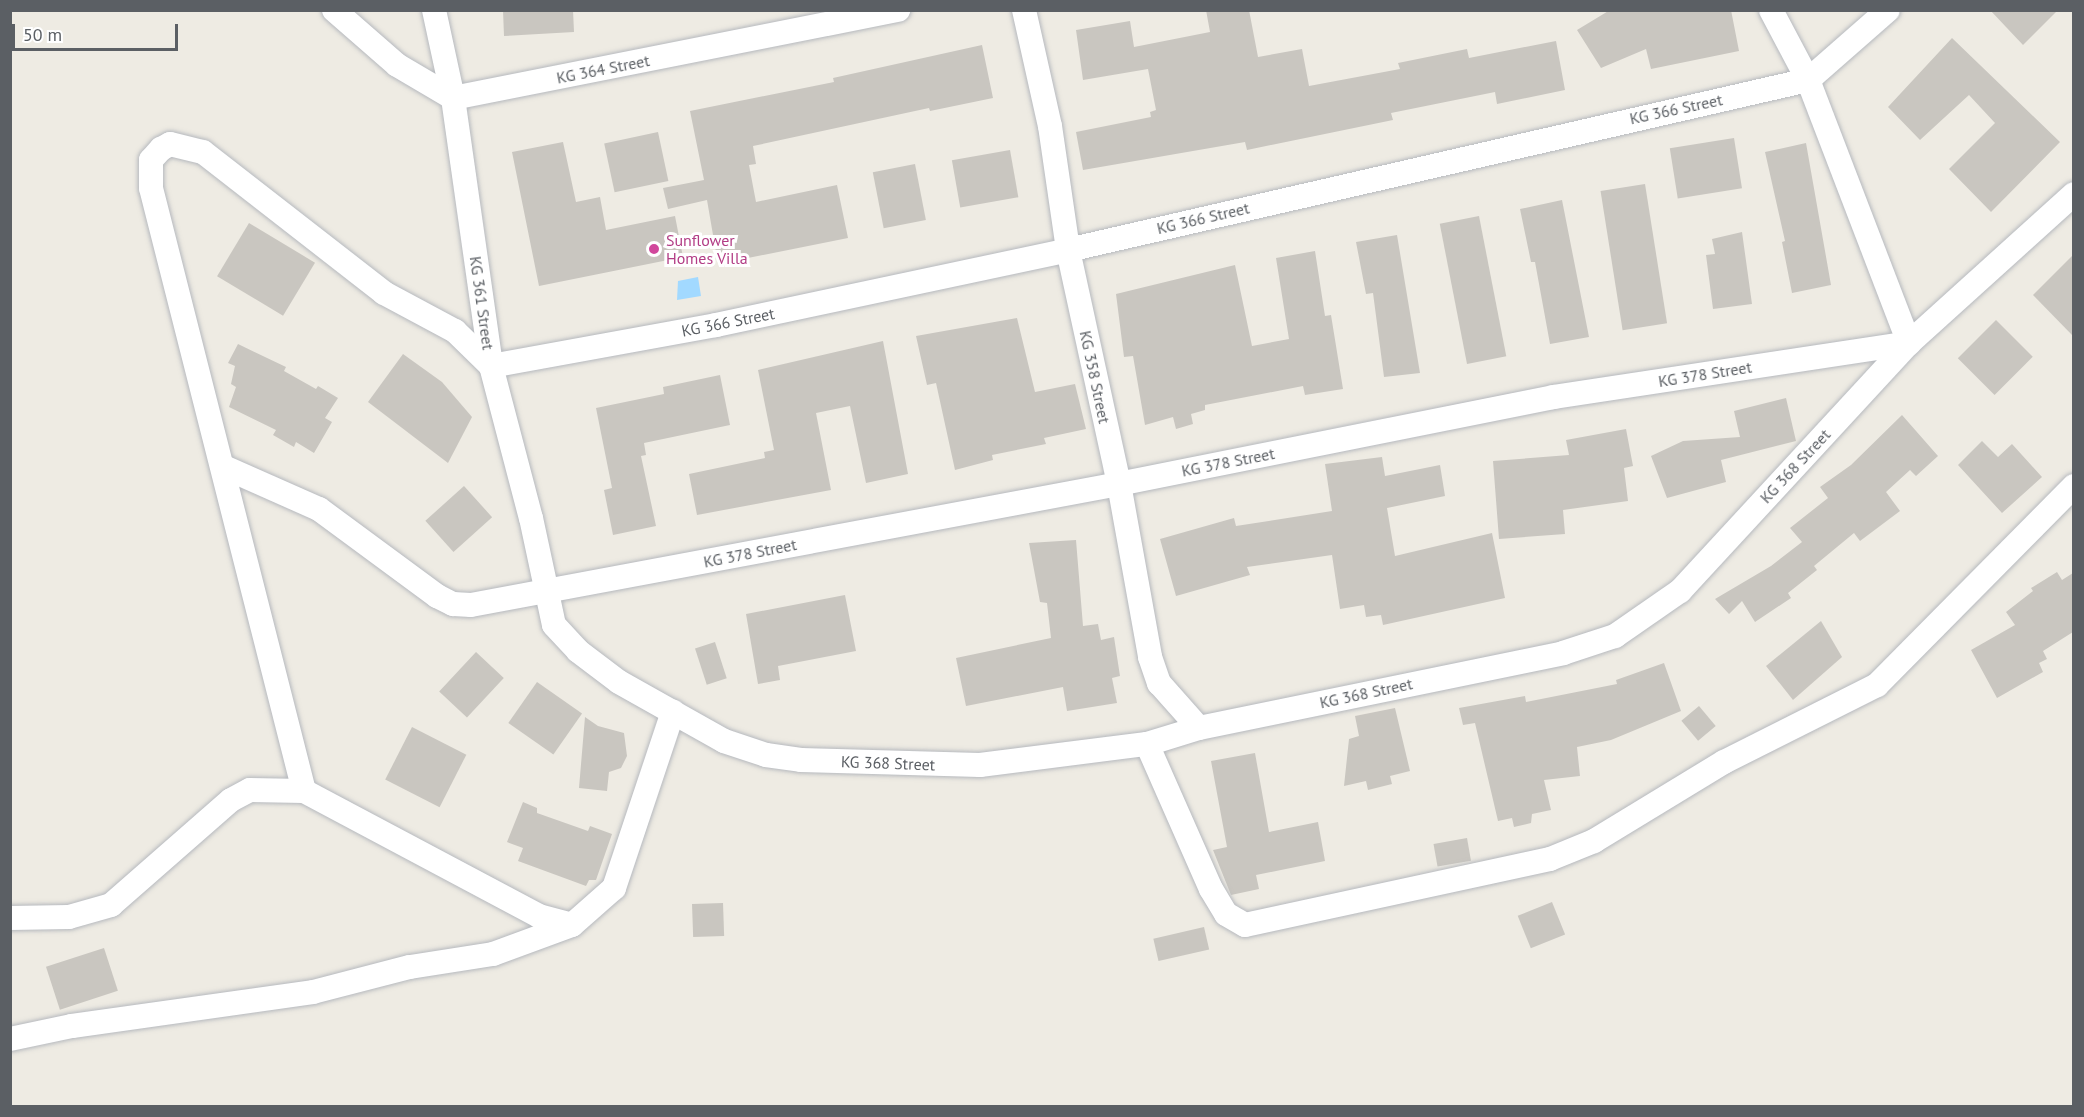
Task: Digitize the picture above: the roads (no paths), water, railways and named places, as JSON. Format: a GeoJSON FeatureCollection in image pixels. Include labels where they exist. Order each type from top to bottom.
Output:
{"type":"FeatureCollection","features":[{"type":"Feature","properties":{"kind":"street"},"geometry":{"type":"LineString","coordinates":[[334,10],[397,65],[453,99]]}},
{"type":"Feature","properties":{"kind":"street","name":"KG 361 Street"},"geometry":{"type":"LineString","coordinates":[[434,10],[453,99],[491,366],[548,591]]}},
{"type":"Feature","properties":{"kind":"street","name":"KG 364 Street"},"geometry":{"type":"LineString","coordinates":[[453,99],[898,10]]}},
{"type":"Feature","properties":{"kind":"street","name":"KG 358 Street"},"geometry":{"type":"LineString","coordinates":[[1024,10],[1050,126],[1068,250],[1119,484],[1150,657],[1159,683],[1198,728]]}},
{"type":"Feature","properties":{"kind":"street"},"geometry":{"type":"LineString","coordinates":[[1771,10],[1808,80],[1909,343]]}},
{"type":"Feature","properties":{"kind":"street","name":"KG 366 Street"},"geometry":{"type":"LineString","coordinates":[[491,366],[716,325],[1068,250],[1808,80],[1888,10]]}},
{"type":"Feature","properties":{"kind":"street"},"geometry":{"type":"LineString","coordinates":[[304,791],[224,467],[151,188],[151,160],[170,144],[187,146],[211,158],[320,247],[384,293],[455,331],[491,366]]}},
{"type":"Feature","properties":{"kind":"street","name":"KG 368 Street"},"geometry":{"type":"LineString","coordinates":[[548,591],[554,625],[578,651],[619,682],[724,741],[766,755],[801,760],[980,765],[1147,744],[1198,728],[1563,653],[1616,636],[1680,591],[1909,343],[2073,194]]}},
{"type":"Feature","properties":{"kind":"street","name":"KG 378 Street"},"geometry":{"type":"LineString","coordinates":[[224,467],[319,509],[453,604],[471,605],[1119,484],[1553,397],[1909,343]]}},
{"type":"Feature","properties":{"kind":"street"},"geometry":{"type":"LineString","coordinates":[[1147,744],[1211,890],[1226,914],[1245,926],[1550,859],[1594,841],[1724,762],[1877,685],[2073,486]]}},
{"type":"Feature","properties":{"kind":"street"},"geometry":{"type":"LineString","coordinates":[[10,1039],[160,1012],[313,992],[410,968],[493,954],[572,925],[614,888],[673,712]]}},
{"type":"Feature","properties":{"kind":"street"},"geometry":{"type":"LineString","coordinates":[[10,918],[69,917],[111,905],[231,800],[250,790],[304,791],[539,916],[572,925]]}},
{"type":"Feature","properties":{"kind":"water"},"geometry":{"type":"Polygon","coordinates":[[[698,277],[701,296],[677,300],[678,281],[698,277]]]}},
{"type":"Feature","properties":{"kind":"place","name":"Sunflower Homes Villa"},"geometry":{"type":"Point","coordinates":[654,249]}}]}
